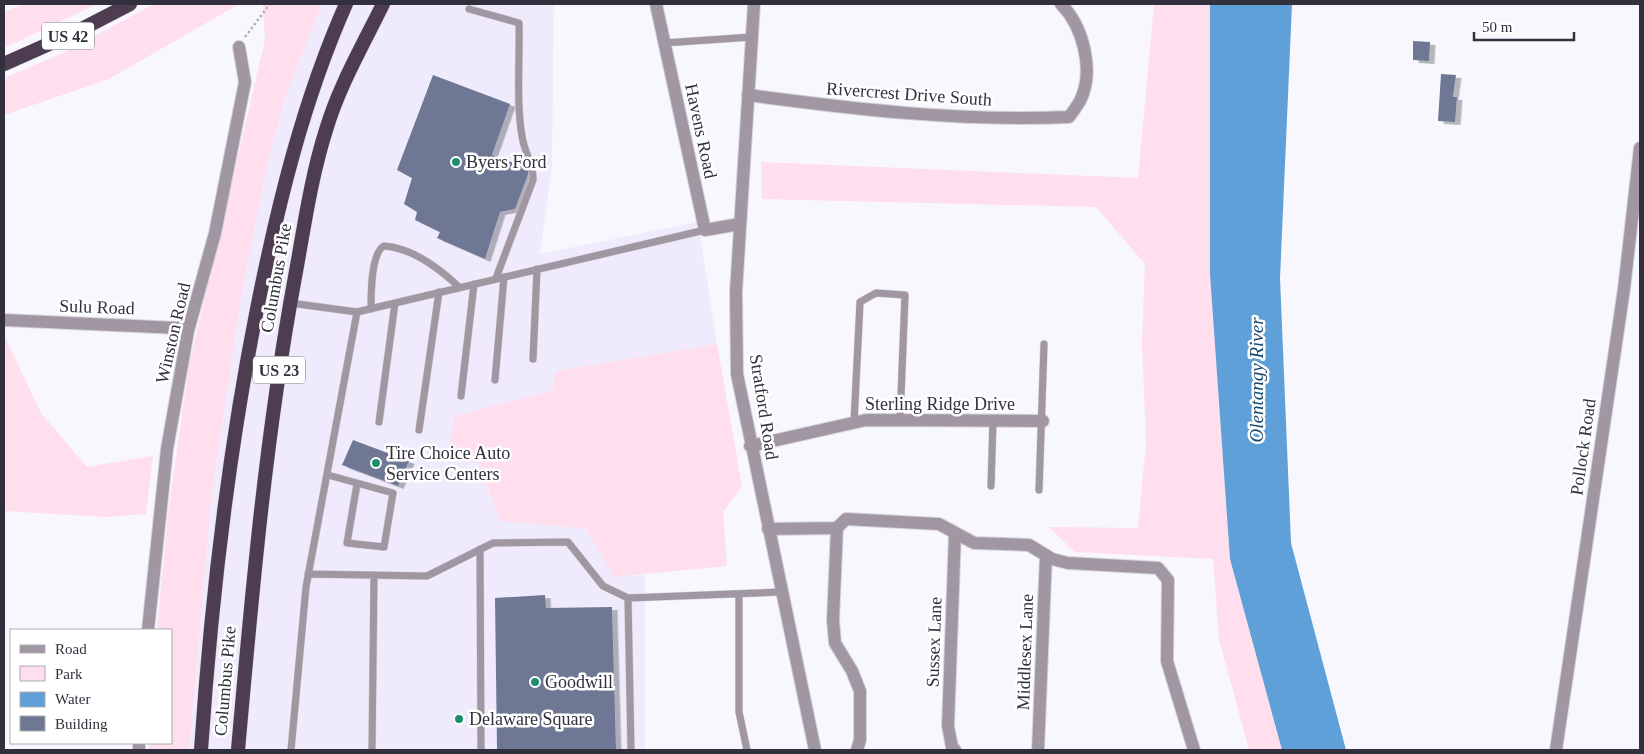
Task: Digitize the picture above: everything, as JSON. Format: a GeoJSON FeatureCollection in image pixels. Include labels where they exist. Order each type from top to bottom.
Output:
{"type":"FeatureCollection","features":[{"type":"Feature","properties":{"kind":"highway","name":"US 42"},"geometry":{"type":"LineString","coordinates":[[4,64],[76,32],[130,4]]}},
{"type":"Feature","properties":{"kind":"highway","name":"Columbus Pike"},"geometry":{"type":"LineString","coordinates":[[201,750],[217,570],[243,376],[266,259],[294,148],[324,54],[346,4]]}},
{"type":"Feature","properties":{"kind":"highway","name":"Columbus Pike"},"geometry":{"type":"LineString","coordinates":[[238,750],[254,567],[278,379],[311,191],[326,130],[358,52],[383,4]]}},
{"type":"Feature","properties":{"kind":"street","name":"Havens Road"},"geometry":{"type":"LineString","coordinates":[[656,4],[705,230]]}},
{"type":"Feature","properties":{"kind":"street","name":"Stratford Road"},"geometry":{"type":"LineString","coordinates":[[754,4],[736,292],[737,374],[750,446],[815,750]]}},
{"type":"Feature","properties":{"kind":"street","name":"Rivercrest Drive South"},"geometry":{"type":"LineString","coordinates":[[748,95],[822,105],[958,116],[1019,120],[1069,117],[1081,100],[1087,74],[1081,34],[1061,4]]}},
{"type":"Feature","properties":{"kind":"street","name":"Winston Road"},"geometry":{"type":"LineString","coordinates":[[148,629],[167,449],[188,331],[215,233],[245,82],[239,47]]}},
{"type":"Feature","properties":{"kind":"street","name":"Pollock Road"},"geometry":{"type":"LineString","coordinates":[[1556,750],[1624,289],[1640,148]]}},
{"type":"Feature","properties":{"kind":"street"},"geometry":{"type":"LineString","coordinates":[[705,230],[740,224]]}},
{"type":"Feature","properties":{"kind":"street","name":"Sulu Road"},"geometry":{"type":"LineString","coordinates":[[4,320],[178,328],[188,331]]}},
{"type":"Feature","properties":{"kind":"street","name":"Sterling Ridge Drive"},"geometry":{"type":"LineString","coordinates":[[750,446],[866,420],[1042,421]]}},
{"type":"Feature","properties":{"kind":"street"},"geometry":{"type":"LineString","coordinates":[[768,529],[837,528],[846,520],[923,522],[939,524],[974,543],[1029,546],[1068,563],[1158,568],[1168,580],[1167,661],[1194,750]]}},
{"type":"Feature","properties":{"kind":"street"},"geometry":{"type":"LineString","coordinates":[[837,528],[835,644],[852,671],[860,691],[860,740],[857,750]]}},
{"type":"Feature","properties":{"kind":"street","name":"Sussex Lane"},"geometry":{"type":"LineString","coordinates":[[955,533],[948,726],[952,747],[955,750]]}},
{"type":"Feature","properties":{"kind":"street","name":"Middlesex Lane"},"geometry":{"type":"LineString","coordinates":[[1038,750],[1046,555]]}},
{"type":"Feature","properties":{"kind":"lane"},"geometry":{"type":"LineString","coordinates":[[469,9],[519,22],[522,135],[527,158],[532,165],[533,180],[500,278],[495,380]]}},
{"type":"Feature","properties":{"kind":"lane"},"geometry":{"type":"LineString","coordinates":[[664,43],[752,38]]}},
{"type":"Feature","properties":{"kind":"lane"},"geometry":{"type":"LineString","coordinates":[[290,303],[357,312],[705,230]]}},
{"type":"Feature","properties":{"kind":"lane"},"geometry":{"type":"LineString","coordinates":[[371,309],[374,268],[378,252],[384,246],[394,247],[443,271],[459,288]]}},
{"type":"Feature","properties":{"kind":"lane"},"geometry":{"type":"LineString","coordinates":[[533,359],[536,269]]}},
{"type":"Feature","properties":{"kind":"lane"},"geometry":{"type":"LineString","coordinates":[[461,396],[474,284]]}},
{"type":"Feature","properties":{"kind":"lane"},"geometry":{"type":"LineString","coordinates":[[419,430],[439,292]]}},
{"type":"Feature","properties":{"kind":"lane"},"geometry":{"type":"LineString","coordinates":[[854,423],[860,302],[876,293],[905,294],[900,421]]}},
{"type":"Feature","properties":{"kind":"lane"},"geometry":{"type":"LineString","coordinates":[[379,422],[395,303]]}},
{"type":"Feature","properties":{"kind":"lane"},"geometry":{"type":"LineString","coordinates":[[291,750],[308,574],[328,476],[357,312]]}},
{"type":"Feature","properties":{"kind":"lane"},"geometry":{"type":"LineString","coordinates":[[1039,490],[1044,344]]}},
{"type":"Feature","properties":{"kind":"lane"},"geometry":{"type":"LineString","coordinates":[[991,486],[993,421]]}},
{"type":"Feature","properties":{"kind":"lane"},"geometry":{"type":"LineString","coordinates":[[328,476],[394,493],[384,547],[347,543],[357,484]]}},
{"type":"Feature","properties":{"kind":"lane"},"geometry":{"type":"LineString","coordinates":[[308,574],[427,576],[493,543],[568,542],[603,586],[628,598],[781,592]]}},
{"type":"Feature","properties":{"kind":"lane"},"geometry":{"type":"LineString","coordinates":[[480,549],[481,750]]}},
{"type":"Feature","properties":{"kind":"lane"},"geometry":{"type":"LineString","coordinates":[[372,750],[374,575]]}},
{"type":"Feature","properties":{"kind":"lane"},"geometry":{"type":"LineString","coordinates":[[739,594],[739,712],[747,750]]}},
{"type":"Feature","properties":{"kind":"lane"},"geometry":{"type":"LineString","coordinates":[[628,598],[631,750]]}},
{"type":"Feature","properties":{"kind":"path"},"geometry":{"type":"LineString","coordinates":[[239,47],[252,25],[270,4]]}},
{"type":"Feature","properties":{"kind":"shaded area"},"geometry":{"type":"Polygon","coordinates":[[[322,4],[554,4],[552,166],[540,254],[698,222],[717,344],[557,371],[553,390],[456,416],[501,521],[586,529],[614,577],[645,575],[645,750],[189,750],[212,492],[243,285],[268,160],[286,95],[322,4]]]}},
{"type":"Feature","properties":{"kind":"green space"},"geometry":{"type":"Polygon","coordinates":[[[23,4],[97,4],[4,48],[4,12],[23,4]]]}},
{"type":"Feature","properties":{"kind":"green space"},"geometry":{"type":"Polygon","coordinates":[[[154,4],[239,4],[109,79],[4,115],[4,78],[63,53],[154,4]]]}},
{"type":"Feature","properties":{"kind":"green space"},"geometry":{"type":"Polygon","coordinates":[[[263,4],[322,4],[286,95],[268,160],[243,285],[212,492],[189,750],[148,750],[149,744],[172,744],[172,629],[157,629],[168,513],[189,365],[265,40],[263,4]]]}},
{"type":"Feature","properties":{"kind":"green space"},"geometry":{"type":"Polygon","coordinates":[[[1154,4],[1210,4],[1210,274],[1230,559],[1282,750],[1249,750],[1219,639],[1213,559],[1075,552],[1049,527],[1138,528],[1146,443],[1142,343],[1145,264],[1096,207],[762,199],[761,162],[1138,178],[1154,4]]]}},
{"type":"Feature","properties":{"kind":"green space"},"geometry":{"type":"Polygon","coordinates":[[[4,335],[41,413],[87,467],[153,456],[146,514],[106,517],[4,511],[4,335]]]}},
{"type":"Feature","properties":{"kind":"green space"},"geometry":{"type":"Polygon","coordinates":[[[717,344],[742,486],[723,512],[727,566],[614,577],[586,529],[501,521],[477,463],[449,453],[455,416],[553,390],[556,371],[717,344]]]}},
{"type":"Feature","properties":{"kind":"water","name":"Olentangy River"},"geometry":{"type":"Polygon","coordinates":[[[1210,4],[1292,4],[1280,278],[1291,543],[1346,750],[1282,750],[1230,559],[1210,274],[1210,4]]]}},
{"type":"Feature","properties":{"kind":"building"},"geometry":{"type":"Polygon","coordinates":[[[1413,41],[1430,42],[1429,61],[1413,60],[1413,41]]]}},
{"type":"Feature","properties":{"kind":"building"},"geometry":{"type":"Polygon","coordinates":[[[1441,74],[1456,75],[1453,97],[1457,97],[1455,122],[1438,121],[1441,74]]]}},
{"type":"Feature","properties":{"kind":"building","name":"Byers Ford"},"geometry":{"type":"Polygon","coordinates":[[[433,75],[510,104],[492,155],[530,169],[515,209],[500,212],[485,259],[437,238],[440,232],[415,220],[417,212],[404,204],[412,178],[397,170],[433,75]]]}},
{"type":"Feature","properties":{"kind":"building","name":"Tire Choice Auto Service Centers"},"geometry":{"type":"Polygon","coordinates":[[[353,440],[409,461],[398,486],[342,465],[353,440]]]}},
{"type":"Feature","properties":{"kind":"building"},"geometry":{"type":"Polygon","coordinates":[[[545,595],[546,608],[612,607],[616,750],[497,750],[495,598],[545,595]]]}},
{"type":"Feature","properties":{"kind":"place","name":"Byers Ford"},"geometry":{"type":"Point","coordinates":[456,162]}},
{"type":"Feature","properties":{"kind":"place","name":"Tire Choice Auto Service Centers"},"geometry":{"type":"Point","coordinates":[376,463]}},
{"type":"Feature","properties":{"kind":"place","name":"Goodwill"},"geometry":{"type":"Point","coordinates":[535,682]}},
{"type":"Feature","properties":{"kind":"place","name":"Delaware Square"},"geometry":{"type":"Point","coordinates":[459,719]}}]}
